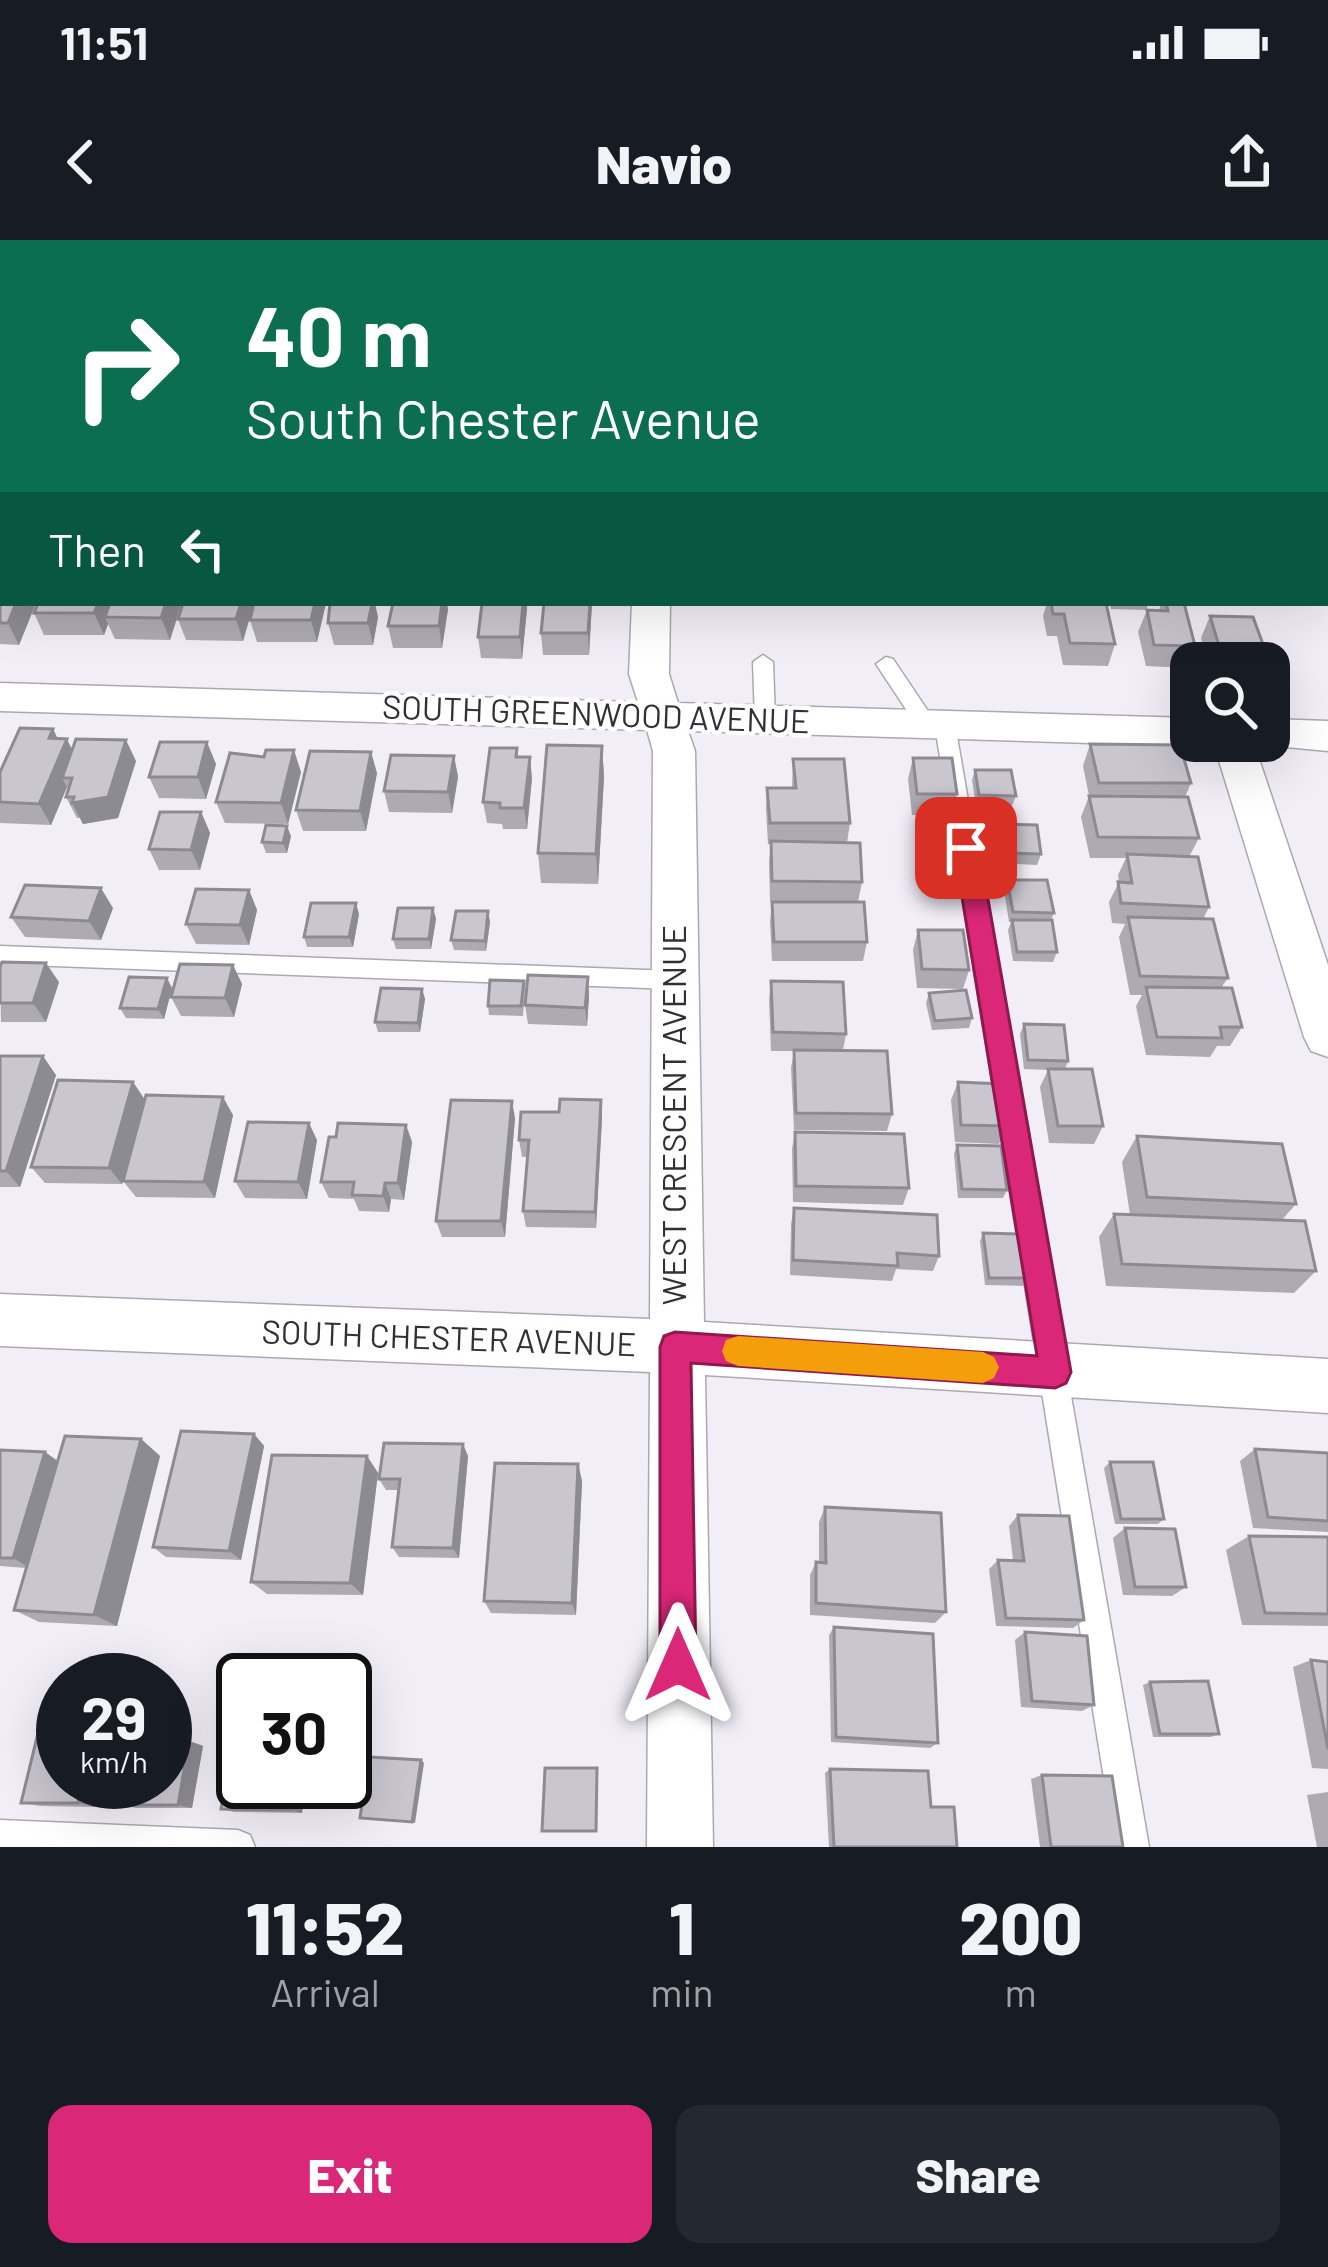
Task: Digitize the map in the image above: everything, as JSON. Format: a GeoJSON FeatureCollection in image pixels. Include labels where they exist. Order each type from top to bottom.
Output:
{"type":"FeatureCollection","features":[{"type":"Feature","properties":{"kind":"street","name":"WEST CRESCENT AVENUE"},"geometry":{"type":"LineString","coordinates":[[651,606],[650,674],[674,751],[680,1847]]}},
{"type":"Feature","properties":{"kind":"street","name":"SOUTH GREENWOOD AVENUE"},"geometry":{"type":"LineString","coordinates":[[0,697],[1170,731]]}},
{"type":"Feature","properties":{"kind":"street"},"geometry":{"type":"LineString","coordinates":[[1290,735],[1328,736]]}},
{"type":"Feature","properties":{"kind":"street"},"geometry":{"type":"LineString","coordinates":[[1240,762],[1328,1036]]}},
{"type":"Feature","properties":{"kind":"street","name":"SOUTH CHESTER AVENUE"},"geometry":{"type":"LineString","coordinates":[[0,1320],[675,1347],[1328,1385]]}},
{"type":"Feature","properties":{"kind":"lane"},"geometry":{"type":"LineString","coordinates":[[763,662],[765,719]]}},
{"type":"Feature","properties":{"kind":"lane"},"geometry":{"type":"LineString","coordinates":[[886,664],[936,724],[1055,1372],[1132,1847]]}},
{"type":"Feature","properties":{"kind":"lane"},"geometry":{"type":"LineString","coordinates":[[0,955],[673,980]]}},
{"type":"Feature","properties":{"kind":"lane"},"geometry":{"type":"LineString","coordinates":[[0,1837],[238,1847]]}},
{"type":"Feature","properties":{"kind":"building"},"geometry":{"type":"Polygon","coordinates":[[[0,606],[15,606],[8,623],[0,623],[0,606]]]}},
{"type":"Feature","properties":{"kind":"building"},"geometry":{"type":"Polygon","coordinates":[[[37,606],[97,606],[94,613],[34,613],[37,606]]]}},
{"type":"Feature","properties":{"kind":"building"},"geometry":{"type":"Polygon","coordinates":[[[109,606],[165,606],[161,618],[105,617],[109,606]]]}},
{"type":"Feature","properties":{"kind":"building"},"geometry":{"type":"Polygon","coordinates":[[[182,606],[240,606],[236,619],[178,619],[182,606]]]}},
{"type":"Feature","properties":{"kind":"building"},"geometry":{"type":"Polygon","coordinates":[[[253,606],[314,606],[311,620],[250,620],[253,606]]]}},
{"type":"Feature","properties":{"kind":"building"},"geometry":{"type":"Polygon","coordinates":[[[330,606],[371,606],[368,623],[328,623],[330,606]]]}},
{"type":"Feature","properties":{"kind":"building"},"geometry":{"type":"Polygon","coordinates":[[[392,606],[442,606],[439,626],[388,626],[392,606]]]}},
{"type":"Feature","properties":{"kind":"building"},"geometry":{"type":"Polygon","coordinates":[[[482,606],[523,606],[520,637],[478,637],[482,606]]]}},
{"type":"Feature","properties":{"kind":"building"},"geometry":{"type":"Polygon","coordinates":[[[544,606],[590,606],[588,633],[541,633],[544,606]]]}},
{"type":"Feature","properties":{"kind":"building"},"geometry":{"type":"Polygon","coordinates":[[[1052,606],[1107,606],[1115,644],[1070,643],[1064,614],[1053,614],[1052,606]]]}},
{"type":"Feature","properties":{"kind":"building"},"geometry":{"type":"Polygon","coordinates":[[[1185,606],[1194,642],[1154,645],[1147,610],[1185,606]]]}},
{"type":"Feature","properties":{"kind":"building"},"geometry":{"type":"Polygon","coordinates":[[[1210,616],[1253,617],[1262,642],[1218,642],[1210,616]]]}},
{"type":"Feature","properties":{"kind":"building"},"geometry":{"type":"Polygon","coordinates":[[[20,728],[53,729],[49,738],[67,739],[39,804],[0,802],[0,772],[20,728]]]}},
{"type":"Feature","properties":{"kind":"building"},"geometry":{"type":"Polygon","coordinates":[[[76,739],[126,740],[108,797],[72,803],[74,797],[66,797],[72,778],[62,778],[76,739]]]}},
{"type":"Feature","properties":{"kind":"building"},"geometry":{"type":"Polygon","coordinates":[[[160,742],[207,742],[198,777],[149,777],[160,742]]]}},
{"type":"Feature","properties":{"kind":"building"},"geometry":{"type":"Polygon","coordinates":[[[1090,744],[1170,745],[1170,762],[1185,762],[1191,783],[1099,783],[1090,744]]]}},
{"type":"Feature","properties":{"kind":"building"},"geometry":{"type":"Polygon","coordinates":[[[547,745],[602,746],[596,854],[538,853],[547,745]]]}},
{"type":"Feature","properties":{"kind":"building"},"geometry":{"type":"Polygon","coordinates":[[[490,748],[517,748],[516,757],[530,757],[524,808],[483,802],[490,748]]]}},
{"type":"Feature","properties":{"kind":"building"},"geometry":{"type":"Polygon","coordinates":[[[266,750],[294,750],[281,803],[216,802],[230,753],[264,757],[266,750]]]}},
{"type":"Feature","properties":{"kind":"building"},"geometry":{"type":"Polygon","coordinates":[[[310,751],[371,752],[360,811],[296,810],[310,751]]]}},
{"type":"Feature","properties":{"kind":"building"},"geometry":{"type":"Polygon","coordinates":[[[391,755],[454,756],[448,792],[384,791],[391,755]]]}},
{"type":"Feature","properties":{"kind":"building"},"geometry":{"type":"Polygon","coordinates":[[[913,758],[952,758],[957,794],[917,794],[913,758]]]}},
{"type":"Feature","properties":{"kind":"building"},"geometry":{"type":"Polygon","coordinates":[[[793,759],[844,759],[850,823],[770,823],[767,788],[796,788],[793,759]]]}},
{"type":"Feature","properties":{"kind":"building"},"geometry":{"type":"Polygon","coordinates":[[[975,770],[1011,770],[1016,796],[979,795],[975,770]]]}},
{"type":"Feature","properties":{"kind":"building"},"geometry":{"type":"Polygon","coordinates":[[[1089,796],[1188,797],[1199,838],[1098,837],[1089,796]]]}},
{"type":"Feature","properties":{"kind":"building"},"geometry":{"type":"Polygon","coordinates":[[[160,812],[201,812],[191,850],[149,849],[160,812]]]}},
{"type":"Feature","properties":{"kind":"building"},"geometry":{"type":"Polygon","coordinates":[[[998,824],[1037,825],[1041,854],[1001,853],[998,824]]]}},
{"type":"Feature","properties":{"kind":"building"},"geometry":{"type":"Polygon","coordinates":[[[266,825],[287,826],[283,843],[262,842],[266,825]]]}},
{"type":"Feature","properties":{"kind":"building"},"geometry":{"type":"Polygon","coordinates":[[[771,841],[860,843],[862,882],[772,881],[771,841]]]}},
{"type":"Feature","properties":{"kind":"building"},"geometry":{"type":"Polygon","coordinates":[[[1127,854],[1198,857],[1209,907],[1121,903],[1118,882],[1132,883],[1127,854]]]}},
{"type":"Feature","properties":{"kind":"building"},"geometry":{"type":"Polygon","coordinates":[[[1007,880],[1047,880],[1054,913],[1013,912],[1007,880]]]}},
{"type":"Feature","properties":{"kind":"building"},"geometry":{"type":"Polygon","coordinates":[[[25,885],[101,888],[89,921],[11,917],[25,885]]]}},
{"type":"Feature","properties":{"kind":"building"},"geometry":{"type":"Polygon","coordinates":[[[196,889],[249,890],[240,925],[186,924],[196,889]]]}},
{"type":"Feature","properties":{"kind":"building"},"geometry":{"type":"Polygon","coordinates":[[[772,902],[864,902],[867,942],[774,942],[772,902]]]}},
{"type":"Feature","properties":{"kind":"building"},"geometry":{"type":"Polygon","coordinates":[[[311,903],[356,903],[349,937],[304,937],[311,903]]]}},
{"type":"Feature","properties":{"kind":"building"},"geometry":{"type":"Polygon","coordinates":[[[398,908],[433,908],[429,939],[393,939],[398,908]]]}},
{"type":"Feature","properties":{"kind":"building"},"geometry":{"type":"Polygon","coordinates":[[[456,911],[488,911],[485,941],[451,940],[456,911]]]}},
{"type":"Feature","properties":{"kind":"building"},"geometry":{"type":"Polygon","coordinates":[[[1128,917],[1213,919],[1228,978],[1140,976],[1128,917]]]}},
{"type":"Feature","properties":{"kind":"building"},"geometry":{"type":"Polygon","coordinates":[[[1012,920],[1052,920],[1057,952],[1017,952],[1012,920]]]}},
{"type":"Feature","properties":{"kind":"building"},"geometry":{"type":"Polygon","coordinates":[[[918,930],[963,930],[969,970],[922,969],[918,930]]]}},
{"type":"Feature","properties":{"kind":"building"},"geometry":{"type":"Polygon","coordinates":[[[2,962],[46,963],[33,1003],[0,1003],[2,962]]]}},
{"type":"Feature","properties":{"kind":"building"},"geometry":{"type":"Polygon","coordinates":[[[180,964],[233,965],[225,998],[171,997],[180,964]]]}},
{"type":"Feature","properties":{"kind":"building"},"geometry":{"type":"Polygon","coordinates":[[[528,975],[588,977],[585,1008],[525,1005],[528,975]]]}},
{"type":"Feature","properties":{"kind":"building"},"geometry":{"type":"Polygon","coordinates":[[[129,977],[167,978],[158,1009],[120,1008],[129,977]]]}},
{"type":"Feature","properties":{"kind":"building"},"geometry":{"type":"Polygon","coordinates":[[[490,980],[524,981],[521,1006],[488,1006],[490,980]]]}},
{"type":"Feature","properties":{"kind":"building"},"geometry":{"type":"Polygon","coordinates":[[[771,981],[843,982],[846,1034],[773,1032],[771,981]]]}},
{"type":"Feature","properties":{"kind":"building"},"geometry":{"type":"Polygon","coordinates":[[[1146,987],[1232,988],[1242,1027],[1220,1027],[1222,1038],[1157,1037],[1146,987]]]}},
{"type":"Feature","properties":{"kind":"building"},"geometry":{"type":"Polygon","coordinates":[[[381,988],[422,989],[418,1023],[375,1022],[381,988]]]}},
{"type":"Feature","properties":{"kind":"building"},"geometry":{"type":"Polygon","coordinates":[[[966,990],[972,1018],[935,1021],[929,993],[966,990]]]}},
{"type":"Feature","properties":{"kind":"building"},"geometry":{"type":"Polygon","coordinates":[[[1024,1024],[1064,1025],[1068,1061],[1028,1060],[1024,1024]]]}},
{"type":"Feature","properties":{"kind":"building"},"geometry":{"type":"Polygon","coordinates":[[[794,1050],[887,1051],[892,1114],[796,1113],[794,1050]]]}},
{"type":"Feature","properties":{"kind":"building"},"geometry":{"type":"Polygon","coordinates":[[[0,1056],[43,1056],[6,1171],[0,1171],[0,1056]]]}},
{"type":"Feature","properties":{"kind":"building"},"geometry":{"type":"Polygon","coordinates":[[[1048,1069],[1092,1069],[1103,1126],[1058,1126],[1048,1069]]]}},
{"type":"Feature","properties":{"kind":"building"},"geometry":{"type":"Polygon","coordinates":[[[58,1080],[133,1082],[109,1168],[31,1167],[58,1080]]]}},
{"type":"Feature","properties":{"kind":"building"},"geometry":{"type":"Polygon","coordinates":[[[958,1082],[1002,1084],[1007,1126],[961,1125],[958,1082]]]}},
{"type":"Feature","properties":{"kind":"building"},"geometry":{"type":"Polygon","coordinates":[[[146,1095],[223,1097],[204,1182],[123,1181],[146,1095]]]}},
{"type":"Feature","properties":{"kind":"building"},"geometry":{"type":"Polygon","coordinates":[[[560,1099],[601,1100],[595,1212],[523,1211],[529,1140],[519,1140],[521,1112],[559,1112],[560,1099]]]}},
{"type":"Feature","properties":{"kind":"building"},"geometry":{"type":"Polygon","coordinates":[[[451,1100],[512,1101],[501,1221],[436,1221],[451,1100]]]}},
{"type":"Feature","properties":{"kind":"building"},"geometry":{"type":"Polygon","coordinates":[[[248,1122],[309,1123],[298,1182],[235,1181],[248,1122]]]}},
{"type":"Feature","properties":{"kind":"building"},"geometry":{"type":"Polygon","coordinates":[[[338,1123],[406,1125],[398,1183],[385,1183],[383,1196],[352,1195],[354,1182],[321,1182],[329,1137],[336,1137],[338,1123]]]}},
{"type":"Feature","properties":{"kind":"building"},"geometry":{"type":"Polygon","coordinates":[[[795,1132],[904,1134],[909,1188],[796,1186],[795,1132]]]}},
{"type":"Feature","properties":{"kind":"building"},"geometry":{"type":"Polygon","coordinates":[[[1137,1136],[1282,1144],[1296,1204],[1147,1197],[1137,1136]]]}},
{"type":"Feature","properties":{"kind":"building"},"geometry":{"type":"Polygon","coordinates":[[[957,1145],[1001,1146],[1007,1190],[962,1189],[957,1145]]]}},
{"type":"Feature","properties":{"kind":"building"},"geometry":{"type":"Polygon","coordinates":[[[794,1208],[937,1215],[939,1256],[897,1253],[898,1266],[793,1260],[794,1208]]]}},
{"type":"Feature","properties":{"kind":"building"},"geometry":{"type":"Polygon","coordinates":[[[1114,1214],[1305,1221],[1316,1271],[1122,1264],[1114,1214]]]}},
{"type":"Feature","properties":{"kind":"building"},"geometry":{"type":"Polygon","coordinates":[[[983,1233],[1022,1234],[1029,1278],[989,1278],[983,1233]]]}},
{"type":"Feature","properties":{"kind":"building"},"geometry":{"type":"Polygon","coordinates":[[[181,1431],[254,1434],[229,1551],[153,1547],[181,1431]]]}},
{"type":"Feature","properties":{"kind":"building"},"geometry":{"type":"Polygon","coordinates":[[[65,1436],[141,1439],[94,1615],[14,1610],[65,1436]]]}},
{"type":"Feature","properties":{"kind":"building"},"geometry":{"type":"Polygon","coordinates":[[[384,1443],[463,1444],[453,1548],[392,1547],[400,1479],[379,1479],[384,1443]]]}},
{"type":"Feature","properties":{"kind":"building"},"geometry":{"type":"Polygon","coordinates":[[[1255,1449],[1328,1453],[1328,1521],[1268,1517],[1255,1449]]]}},
{"type":"Feature","properties":{"kind":"building"},"geometry":{"type":"Polygon","coordinates":[[[0,1450],[45,1452],[13,1558],[0,1558],[0,1450]]]}},
{"type":"Feature","properties":{"kind":"building"},"geometry":{"type":"Polygon","coordinates":[[[272,1455],[367,1456],[350,1583],[251,1582],[272,1455]]]}},
{"type":"Feature","properties":{"kind":"building"},"geometry":{"type":"Polygon","coordinates":[[[1110,1462],[1153,1462],[1164,1519],[1121,1519],[1110,1462]]]}},
{"type":"Feature","properties":{"kind":"building"},"geometry":{"type":"Polygon","coordinates":[[[495,1463],[578,1464],[572,1603],[484,1601],[495,1463]]]}},
{"type":"Feature","properties":{"kind":"building"},"geometry":{"type":"Polygon","coordinates":[[[825,1507],[941,1513],[946,1612],[816,1603],[816,1562],[826,1563],[825,1507]]]}},
{"type":"Feature","properties":{"kind":"building"},"geometry":{"type":"Polygon","coordinates":[[[1018,1515],[1069,1516],[1084,1620],[1006,1618],[998,1560],[1024,1561],[1018,1515]]]}},
{"type":"Feature","properties":{"kind":"building"},"geometry":{"type":"Polygon","coordinates":[[[1125,1528],[1175,1529],[1186,1587],[1135,1587],[1125,1528]]]}},
{"type":"Feature","properties":{"kind":"building"},"geometry":{"type":"Polygon","coordinates":[[[1249,1536],[1328,1537],[1328,1614],[1265,1613],[1249,1536]]]}},
{"type":"Feature","properties":{"kind":"building"},"geometry":{"type":"Polygon","coordinates":[[[834,1627],[933,1634],[938,1743],[836,1737],[834,1627]]]}},
{"type":"Feature","properties":{"kind":"building"},"geometry":{"type":"Polygon","coordinates":[[[1025,1632],[1087,1636],[1094,1705],[1032,1701],[1025,1632]]]}},
{"type":"Feature","properties":{"kind":"building"},"geometry":{"type":"Polygon","coordinates":[[[1311,1660],[1328,1662],[1328,1749],[1311,1660]]]}},
{"type":"Feature","properties":{"kind":"building"},"geometry":{"type":"Polygon","coordinates":[[[1208,1681],[1219,1734],[1160,1734],[1150,1682],[1208,1681]]]}},
{"type":"Feature","properties":{"kind":"building"},"geometry":{"type":"Polygon","coordinates":[[[36,1741],[36,1803],[21,1803],[36,1741]]]}},
{"type":"Feature","properties":{"kind":"building"},"geometry":{"type":"Polygon","coordinates":[[[372,1757],[421,1760],[412,1822],[360,1818],[361,1809],[372,1809],[372,1757]]]}},
{"type":"Feature","properties":{"kind":"building"},"geometry":{"type":"Polygon","coordinates":[[[545,1768],[597,1768],[596,1831],[542,1831],[545,1768]]]}},
{"type":"Feature","properties":{"kind":"building"},"geometry":{"type":"Polygon","coordinates":[[[830,1769],[928,1771],[931,1807],[954,1807],[957,1847],[834,1847],[830,1769]]]}},
{"type":"Feature","properties":{"kind":"building"},"geometry":{"type":"Polygon","coordinates":[[[1042,1775],[1112,1776],[1123,1847],[1051,1847],[1042,1775]]]}},
{"type":"Feature","properties":{"kind":"slow traffic"},"geometry":{"type":"LineString","coordinates":[[738,1351],[983,1367]]}},
{"type":"Feature","properties":{"kind":"route"},"geometry":{"type":"LineString","coordinates":[[678,1665],[675,1347],[1055,1372],[966,848]]}}]}
